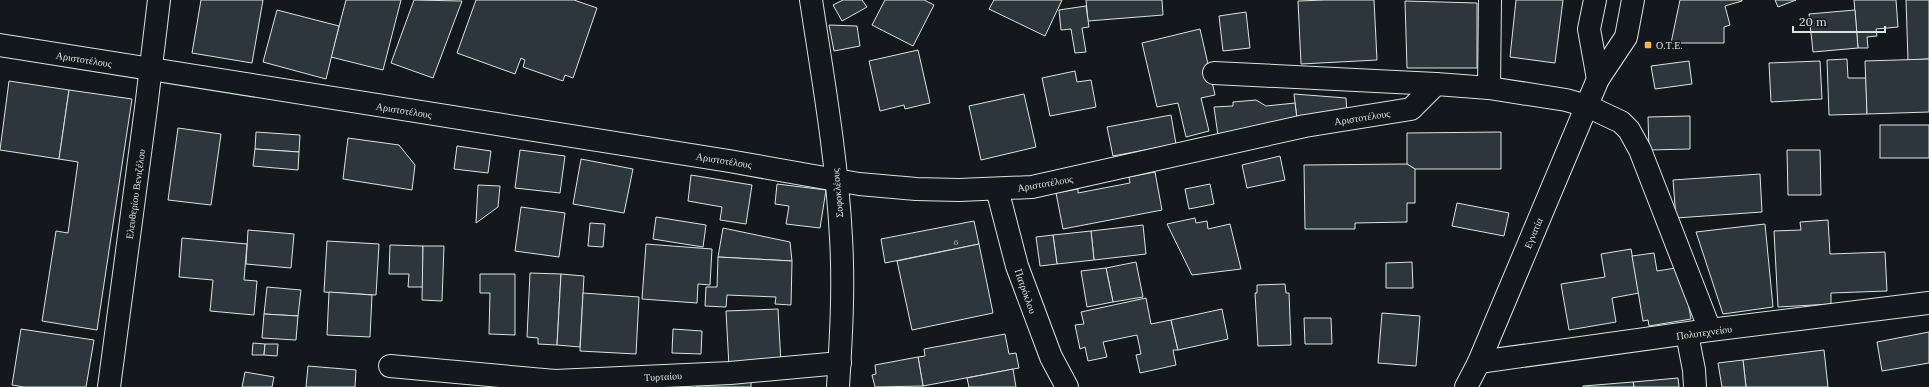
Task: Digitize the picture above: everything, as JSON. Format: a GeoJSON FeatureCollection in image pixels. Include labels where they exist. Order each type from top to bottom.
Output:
{"type":"FeatureCollection","features":[{"type":"Feature","properties":{"kind":"street","name":"Ελευθερίου Βενιζέλου"},"geometry":{"type":"LineString","coordinates":[[109,387],[159,0]]}},
{"type":"Feature","properties":{"kind":"street","name":"Σοφοκλέους"},"geometry":{"type":"LineString","coordinates":[[811,0],[836,180],[842,261],[840,363],[838,387]]}},
{"type":"Feature","properties":{"kind":"street"},"geometry":{"type":"LineString","coordinates":[[1490,0],[1490,88]]}},
{"type":"Feature","properties":{"kind":"street"},"geometry":{"type":"LineString","coordinates":[[1595,0],[1589,29],[1598,79]]}},
{"type":"Feature","properties":{"kind":"street","name":"Εγνατία"},"geometry":{"type":"LineString","coordinates":[[1466,387],[1598,79],[1626,37],[1633,0]]}},
{"type":"Feature","properties":{"kind":"street","name":"Αριστοτέλους"},"geometry":{"type":"LineString","coordinates":[[0,45],[729,160],[887,188],[959,190],[1032,187],[1305,126],[1411,109],[1436,84]]}},
{"type":"Feature","properties":{"kind":"street"},"geometry":{"type":"LineString","coordinates":[[1214,73],[1490,88],[1559,99],[1587,106],[1621,122],[1633,136],[1640,150],[1710,330]]}},
{"type":"Feature","properties":{"kind":"street","name":"Πατρόκλου"},"geometry":{"type":"LineString","coordinates":[[997,189],[1017,266],[1051,357],[1067,387]]}},
{"type":"Feature","properties":{"kind":"street","name":"Πολυτεχνείου"},"geometry":{"type":"LineString","coordinates":[[1478,362],[1710,330],[1929,304]]}},
{"type":"Feature","properties":{"kind":"street"},"geometry":{"type":"LineString","coordinates":[[1687,334],[1694,370],[1695,387]]}},
{"type":"Feature","properties":{"kind":"street","name":"Τυρταίου"},"geometry":{"type":"LineString","coordinates":[[390,366],[509,382],[613,379],[730,373],[840,363]]}},
{"type":"Feature","properties":{"kind":"street"},"geometry":{"type":"LineString","coordinates":[[1460,387],[1466,387]]}},
{"type":"Feature","properties":{"kind":"building"},"geometry":{"type":"Polygon","coordinates":[[[201,0],[263,0],[252,63],[192,53],[201,0]]]}},
{"type":"Feature","properties":{"kind":"building"},"geometry":{"type":"Polygon","coordinates":[[[346,0],[401,0],[383,70],[331,57],[346,0]]]}},
{"type":"Feature","properties":{"kind":"building"},"geometry":{"type":"Polygon","coordinates":[[[414,0],[462,1],[433,78],[391,63],[414,0]]]}},
{"type":"Feature","properties":{"kind":"building"},"geometry":{"type":"Polygon","coordinates":[[[476,0],[574,0],[597,8],[573,78],[565,75],[563,81],[523,67],[525,60],[521,58],[515,74],[457,53],[476,0]]]}},
{"type":"Feature","properties":{"kind":"building"},"geometry":{"type":"Polygon","coordinates":[[[843,0],[862,0],[867,7],[842,21],[833,5],[843,0]]]}},
{"type":"Feature","properties":{"kind":"building"},"geometry":{"type":"Polygon","coordinates":[[[885,0],[924,0],[934,5],[913,46],[872,25],[885,0]]]}},
{"type":"Feature","properties":{"kind":"building"},"geometry":{"type":"Polygon","coordinates":[[[994,0],[1062,0],[1045,36],[989,9],[994,0]]]}},
{"type":"Feature","properties":{"kind":"building"},"geometry":{"type":"Polygon","coordinates":[[[1086,0],[1162,0],[1163,15],[1088,21],[1086,0]]]}},
{"type":"Feature","properties":{"kind":"building"},"geometry":{"type":"Polygon","coordinates":[[[1374,0],[1377,60],[1301,64],[1298,1],[1374,0]]]}},
{"type":"Feature","properties":{"kind":"building"},"geometry":{"type":"Polygon","coordinates":[[[1516,0],[1563,0],[1555,63],[1510,57],[1516,0]]]}},
{"type":"Feature","properties":{"kind":"building"},"geometry":{"type":"Polygon","coordinates":[[[1680,0],[1742,1],[1725,6],[1730,25],[1724,27],[1724,43],[1671,43],[1680,0]]]}},
{"type":"Feature","properties":{"kind":"building"},"geometry":{"type":"Polygon","coordinates":[[[1775,0],[1796,0],[1778,7],[1775,0]]]}},
{"type":"Feature","properties":{"kind":"building"},"geometry":{"type":"Polygon","coordinates":[[[1854,0],[1896,0],[1898,27],[1876,29],[1877,36],[1867,37],[1868,48],[1858,48],[1854,0]]]}},
{"type":"Feature","properties":{"kind":"building"},"geometry":{"type":"Polygon","coordinates":[[[1906,0],[1929,0],[1929,59],[1908,60],[1906,0]]]}},
{"type":"Feature","properties":{"kind":"building"},"geometry":{"type":"Polygon","coordinates":[[[1405,1],[1477,3],[1477,68],[1407,68],[1405,1]]]}},
{"type":"Feature","properties":{"kind":"building"},"geometry":{"type":"Polygon","coordinates":[[[1086,6],[1089,27],[1082,28],[1086,52],[1075,53],[1071,29],[1061,30],[1059,10],[1086,6]]]}},
{"type":"Feature","properties":{"kind":"building"},"geometry":{"type":"Polygon","coordinates":[[[277,10],[339,26],[326,79],[263,62],[277,10]]]}},
{"type":"Feature","properties":{"kind":"building"},"geometry":{"type":"Polygon","coordinates":[[[1855,10],[1858,48],[1813,52],[1809,14],[1855,10]]]}},
{"type":"Feature","properties":{"kind":"building"},"geometry":{"type":"Polygon","coordinates":[[[1246,12],[1250,48],[1223,51],[1219,16],[1246,12]]]}},
{"type":"Feature","properties":{"kind":"building"},"geometry":{"type":"Polygon","coordinates":[[[829,25],[857,26],[860,46],[834,51],[829,25]]]}},
{"type":"Feature","properties":{"kind":"building"},"geometry":{"type":"Polygon","coordinates":[[[1200,29],[1215,95],[1201,98],[1209,131],[1186,137],[1178,103],[1157,107],[1142,43],[1200,29]]]}},
{"type":"Feature","properties":{"kind":"building"},"geometry":{"type":"Polygon","coordinates":[[[918,50],[930,103],[905,109],[904,105],[880,111],[869,61],[918,50]]]}},
{"type":"Feature","properties":{"kind":"building"},"geometry":{"type":"Polygon","coordinates":[[[1847,59],[1848,78],[1866,78],[1867,114],[1829,115],[1827,60],[1847,59]]]}},
{"type":"Feature","properties":{"kind":"building"},"geometry":{"type":"Polygon","coordinates":[[[1929,59],[1929,112],[1867,114],[1865,61],[1929,59]]]}},
{"type":"Feature","properties":{"kind":"building"},"geometry":{"type":"Polygon","coordinates":[[[1689,61],[1692,84],[1655,89],[1651,66],[1689,61]]]}},
{"type":"Feature","properties":{"kind":"building"},"geometry":{"type":"Polygon","coordinates":[[[1820,61],[1822,99],[1771,102],[1769,63],[1820,61]]]}},
{"type":"Feature","properties":{"kind":"building"},"geometry":{"type":"Polygon","coordinates":[[[1075,71],[1077,82],[1091,80],[1096,107],[1050,116],[1042,78],[1075,71]]]}},
{"type":"Feature","properties":{"kind":"building"},"geometry":{"type":"Polygon","coordinates":[[[9,81],[69,90],[59,159],[0,150],[9,81]]]}},
{"type":"Feature","properties":{"kind":"building"},"geometry":{"type":"Polygon","coordinates":[[[69,90],[132,99],[97,330],[42,321],[56,231],[68,233],[78,162],[59,159],[69,90]]]}},
{"type":"Feature","properties":{"kind":"building"},"geometry":{"type":"Polygon","coordinates":[[[1024,94],[1036,147],[981,160],[969,106],[1024,94]]]}},
{"type":"Feature","properties":{"kind":"building"},"geometry":{"type":"Polygon","coordinates":[[[1294,94],[1346,98],[1347,115],[1297,119],[1294,94]]]}},
{"type":"Feature","properties":{"kind":"building"},"geometry":{"type":"Polygon","coordinates":[[[1256,100],[1266,106],[1295,103],[1297,119],[1218,136],[1214,107],[1233,106],[1233,102],[1256,100]]]}},
{"type":"Feature","properties":{"kind":"building"},"geometry":{"type":"Polygon","coordinates":[[[1171,115],[1176,144],[1113,156],[1107,127],[1171,115]]]}},
{"type":"Feature","properties":{"kind":"building"},"geometry":{"type":"Polygon","coordinates":[[[1690,116],[1690,149],[1649,150],[1648,117],[1690,116]]]}},
{"type":"Feature","properties":{"kind":"building"},"geometry":{"type":"Polygon","coordinates":[[[1880,125],[1929,125],[1929,158],[1880,158],[1880,125]]]}},
{"type":"Feature","properties":{"kind":"building"},"geometry":{"type":"Polygon","coordinates":[[[178,128],[221,134],[211,205],[168,200],[178,128]]]}},
{"type":"Feature","properties":{"kind":"building"},"geometry":{"type":"Polygon","coordinates":[[[256,132],[300,135],[299,152],[255,149],[256,132]]]}},
{"type":"Feature","properties":{"kind":"building"},"geometry":{"type":"Polygon","coordinates":[[[1501,132],[1501,169],[1415,169],[1407,164],[1407,133],[1501,132]]]}},
{"type":"Feature","properties":{"kind":"building"},"geometry":{"type":"Polygon","coordinates":[[[348,138],[399,145],[415,165],[412,190],[343,179],[348,138]]]}},
{"type":"Feature","properties":{"kind":"building"},"geometry":{"type":"Polygon","coordinates":[[[457,146],[491,151],[488,173],[454,169],[457,146]]]}},
{"type":"Feature","properties":{"kind":"building"},"geometry":{"type":"Polygon","coordinates":[[[255,149],[299,152],[298,170],[253,166],[255,149]]]}},
{"type":"Feature","properties":{"kind":"building"},"geometry":{"type":"Polygon","coordinates":[[[520,150],[565,156],[560,193],[515,188],[520,150]]]}},
{"type":"Feature","properties":{"kind":"building"},"geometry":{"type":"Polygon","coordinates":[[[1787,150],[1820,150],[1821,195],[1788,195],[1787,150]]]}},
{"type":"Feature","properties":{"kind":"building"},"geometry":{"type":"Polygon","coordinates":[[[1280,156],[1285,180],[1247,188],[1242,165],[1280,156]]]}},
{"type":"Feature","properties":{"kind":"building"},"geometry":{"type":"Polygon","coordinates":[[[581,159],[633,169],[624,213],[573,204],[581,159]]]}},
{"type":"Feature","properties":{"kind":"building"},"geometry":{"type":"Polygon","coordinates":[[[1407,164],[1415,169],[1415,203],[1407,203],[1407,222],[1355,223],[1355,229],[1305,229],[1304,165],[1407,164]]]}},
{"type":"Feature","properties":{"kind":"building"},"geometry":{"type":"Polygon","coordinates":[[[1155,172],[1162,210],[1063,229],[1056,193],[1078,189],[1078,193],[1130,183],[1129,177],[1155,172]]]}},
{"type":"Feature","properties":{"kind":"building"},"geometry":{"type":"Polygon","coordinates":[[[1760,174],[1762,212],[1676,218],[1673,180],[1760,174]]]}},
{"type":"Feature","properties":{"kind":"building"},"geometry":{"type":"Polygon","coordinates":[[[691,175],[752,185],[746,224],[720,220],[722,207],[688,201],[691,175]]]}},
{"type":"Feature","properties":{"kind":"building"},"geometry":{"type":"Polygon","coordinates":[[[777,184],[826,190],[820,228],[786,224],[789,206],[775,204],[777,184]]]}},
{"type":"Feature","properties":{"kind":"building"},"geometry":{"type":"Polygon","coordinates":[[[1210,184],[1214,204],[1189,209],[1185,189],[1210,184]]]}},
{"type":"Feature","properties":{"kind":"building"},"geometry":{"type":"Polygon","coordinates":[[[478,185],[500,186],[498,207],[476,223],[478,185]]]}},
{"type":"Feature","properties":{"kind":"building"},"geometry":{"type":"Polygon","coordinates":[[[1457,203],[1509,213],[1504,236],[1452,226],[1457,203]]]}},
{"type":"Feature","properties":{"kind":"building"},"geometry":{"type":"Polygon","coordinates":[[[521,207],[565,213],[559,257],[515,251],[521,207]]]}},
{"type":"Feature","properties":{"kind":"building"},"geometry":{"type":"Polygon","coordinates":[[[656,217],[706,225],[703,247],[653,239],[656,217]]]}},
{"type":"Feature","properties":{"kind":"building"},"geometry":{"type":"Polygon","coordinates":[[[1195,218],[1196,223],[1207,221],[1208,229],[1230,224],[1241,269],[1192,275],[1167,224],[1195,218]]]}},
{"type":"Feature","properties":{"kind":"building"},"geometry":{"type":"Polygon","coordinates":[[[1828,220],[1830,254],[1885,252],[1887,291],[1831,293],[1831,304],[1778,307],[1774,231],[1801,230],[1800,222],[1828,220]]]}},
{"type":"Feature","properties":{"kind":"building"},"geometry":{"type":"Polygon","coordinates":[[[974,221],[979,244],[885,263],[881,239],[974,221]]]}},
{"type":"Feature","properties":{"kind":"building"},"geometry":{"type":"Polygon","coordinates":[[[590,223],[605,224],[603,247],[588,246],[590,223]]]}},
{"type":"Feature","properties":{"kind":"building"},"geometry":{"type":"Polygon","coordinates":[[[1765,224],[1773,307],[1723,314],[1696,232],[1765,224]]]}},
{"type":"Feature","properties":{"kind":"building"},"geometry":{"type":"Polygon","coordinates":[[[1143,225],[1146,254],[1094,260],[1091,231],[1143,225]]]}},
{"type":"Feature","properties":{"kind":"building"},"geometry":{"type":"Polygon","coordinates":[[[723,228],[790,242],[792,261],[718,257],[723,228]]]}},
{"type":"Feature","properties":{"kind":"building"},"geometry":{"type":"Polygon","coordinates":[[[248,230],[294,234],[291,268],[246,264],[248,230]]]}},
{"type":"Feature","properties":{"kind":"building"},"geometry":{"type":"Polygon","coordinates":[[[1091,231],[1094,260],[1057,264],[1053,235],[1091,231]]]}},
{"type":"Feature","properties":{"kind":"building"},"geometry":{"type":"Polygon","coordinates":[[[1053,235],[1057,264],[1040,266],[1036,237],[1053,235]]]}},
{"type":"Feature","properties":{"kind":"building"},"geometry":{"type":"Polygon","coordinates":[[[182,238],[247,244],[244,280],[257,281],[254,315],[210,311],[213,280],[179,277],[182,238]]]}},
{"type":"Feature","properties":{"kind":"building"},"geometry":{"type":"Polygon","coordinates":[[[327,241],[379,244],[376,295],[324,292],[327,241]]]}},
{"type":"Feature","properties":{"kind":"building"},"geometry":{"type":"Polygon","coordinates":[[[646,244],[712,249],[710,285],[698,284],[697,303],[642,299],[646,244]]]}},
{"type":"Feature","properties":{"kind":"building"},"geometry":{"type":"Polygon","coordinates":[[[979,244],[993,313],[912,330],[897,261],[979,244]]]}},
{"type":"Feature","properties":{"kind":"building"},"geometry":{"type":"Polygon","coordinates":[[[390,245],[423,246],[423,287],[408,287],[409,274],[389,274],[390,245]]]}},
{"type":"Feature","properties":{"kind":"building"},"geometry":{"type":"Polygon","coordinates":[[[423,246],[444,246],[442,301],[422,300],[423,246]]]}},
{"type":"Feature","properties":{"kind":"building"},"geometry":{"type":"Polygon","coordinates":[[[1631,249],[1639,293],[1612,298],[1616,322],[1569,330],[1561,284],[1605,277],[1601,254],[1631,249]]]}},
{"type":"Feature","properties":{"kind":"building"},"geometry":{"type":"Polygon","coordinates":[[[1654,253],[1657,271],[1682,267],[1691,319],[1649,326],[1648,320],[1643,321],[1632,256],[1654,253]]]}},
{"type":"Feature","properties":{"kind":"building"},"geometry":{"type":"Polygon","coordinates":[[[718,257],[792,261],[791,305],[775,304],[776,297],[727,295],[726,307],[705,306],[706,287],[717,287],[718,257]]]}},
{"type":"Feature","properties":{"kind":"building"},"geometry":{"type":"Polygon","coordinates":[[[1136,262],[1143,297],[1113,302],[1106,268],[1136,262]]]}},
{"type":"Feature","properties":{"kind":"building"},"geometry":{"type":"Polygon","coordinates":[[[1412,262],[1413,288],[1386,288],[1386,263],[1412,262]]]}},
{"type":"Feature","properties":{"kind":"building"},"geometry":{"type":"Polygon","coordinates":[[[1106,268],[1113,302],[1087,307],[1081,271],[1106,268]]]}},
{"type":"Feature","properties":{"kind":"building"},"geometry":{"type":"Polygon","coordinates":[[[530,273],[561,274],[557,345],[538,344],[538,338],[527,337],[530,273]]]}},
{"type":"Feature","properties":{"kind":"building"},"geometry":{"type":"Polygon","coordinates":[[[480,274],[515,274],[515,335],[489,334],[490,293],[480,293],[480,274]]]}},
{"type":"Feature","properties":{"kind":"building"},"geometry":{"type":"Polygon","coordinates":[[[561,274],[584,276],[580,347],[557,345],[561,274]]]}},
{"type":"Feature","properties":{"kind":"building"},"geometry":{"type":"Polygon","coordinates":[[[1285,284],[1286,293],[1289,293],[1291,345],[1258,346],[1255,293],[1257,293],[1257,285],[1285,284]]]}},
{"type":"Feature","properties":{"kind":"building"},"geometry":{"type":"Polygon","coordinates":[[[267,287],[301,290],[298,316],[264,314],[267,287]]]}},
{"type":"Feature","properties":{"kind":"building"},"geometry":{"type":"Polygon","coordinates":[[[329,292],[372,295],[370,337],[327,335],[329,292]]]}},
{"type":"Feature","properties":{"kind":"building"},"geometry":{"type":"Polygon","coordinates":[[[583,293],[639,297],[636,354],[580,351],[583,293]]]}},
{"type":"Feature","properties":{"kind":"building"},"geometry":{"type":"Polygon","coordinates":[[[1146,298],[1151,324],[1171,320],[1178,350],[1173,350],[1176,365],[1140,373],[1136,355],[1141,354],[1137,335],[1103,342],[1107,357],[1088,361],[1085,347],[1080,349],[1075,325],[1084,324],[1081,312],[1146,298]]]}},
{"type":"Feature","properties":{"kind":"building"},"geometry":{"type":"Polygon","coordinates":[[[778,309],[781,364],[729,367],[726,311],[778,309]]]}},
{"type":"Feature","properties":{"kind":"building"},"geometry":{"type":"Polygon","coordinates":[[[1222,309],[1228,339],[1178,350],[1171,320],[1222,309]]]}},
{"type":"Feature","properties":{"kind":"building"},"geometry":{"type":"Polygon","coordinates":[[[1382,313],[1420,316],[1416,366],[1378,363],[1382,313]]]}},
{"type":"Feature","properties":{"kind":"building"},"geometry":{"type":"Polygon","coordinates":[[[264,314],[298,316],[296,340],[262,338],[264,314]]]}},
{"type":"Feature","properties":{"kind":"building"},"geometry":{"type":"Polygon","coordinates":[[[1304,318],[1331,318],[1332,344],[1305,344],[1304,318]]]}},
{"type":"Feature","properties":{"kind":"building"},"geometry":{"type":"Polygon","coordinates":[[[21,329],[94,340],[86,387],[24,387],[12,385],[21,329]]]}},
{"type":"Feature","properties":{"kind":"building"},"geometry":{"type":"Polygon","coordinates":[[[673,329],[702,331],[701,354],[672,353],[673,329]]]}},
{"type":"Feature","properties":{"kind":"building"},"geometry":{"type":"Polygon","coordinates":[[[1929,332],[1929,363],[1882,371],[1877,342],[1929,332]]]}},
{"type":"Feature","properties":{"kind":"building"},"geometry":{"type":"Polygon","coordinates":[[[1005,334],[1009,354],[1016,353],[1019,368],[923,386],[918,357],[925,356],[924,349],[1005,334]]]}},
{"type":"Feature","properties":{"kind":"building"},"geometry":{"type":"Polygon","coordinates":[[[253,343],[265,344],[264,355],[252,355],[253,343]]]}},
{"type":"Feature","properties":{"kind":"building"},"geometry":{"type":"Polygon","coordinates":[[[265,344],[278,344],[277,356],[264,355],[265,344]]]}},
{"type":"Feature","properties":{"kind":"building"},"geometry":{"type":"Polygon","coordinates":[[[1824,350],[1828,387],[1746,387],[1743,360],[1824,350]]]}},
{"type":"Feature","properties":{"kind":"building"},"geometry":{"type":"Polygon","coordinates":[[[918,357],[923,386],[875,387],[872,375],[876,374],[875,365],[918,357]]]}},
{"type":"Feature","properties":{"kind":"building"},"geometry":{"type":"Polygon","coordinates":[[[1743,360],[1746,387],[1722,387],[1718,363],[1743,360]]]}},
{"type":"Feature","properties":{"kind":"building"},"geometry":{"type":"Polygon","coordinates":[[[308,366],[356,370],[355,387],[306,387],[308,366]]]}},
{"type":"Feature","properties":{"kind":"building"},"geometry":{"type":"Polygon","coordinates":[[[1013,369],[1016,387],[969,387],[967,378],[1013,369]]]}},
{"type":"Feature","properties":{"kind":"building"},"geometry":{"type":"Polygon","coordinates":[[[245,372],[274,377],[272,387],[242,387],[245,372]]]}},
{"type":"Feature","properties":{"kind":"building"},"geometry":{"type":"Polygon","coordinates":[[[751,378],[751,387],[697,387],[697,380],[751,378]]]}},
{"type":"Feature","properties":{"kind":"building"},"geometry":{"type":"Polygon","coordinates":[[[1678,378],[1679,387],[1634,387],[1633,382],[1678,378]]]}},
{"type":"Feature","properties":{"kind":"building"},"geometry":{"type":"Polygon","coordinates":[[[1633,382],[1634,387],[1583,387],[1583,386],[1633,382]]]}},
{"type":"Feature","properties":{"kind":"place","name":"Ο.Τ.Ε."},"geometry":{"type":"Point","coordinates":[1648,45]}}]}
